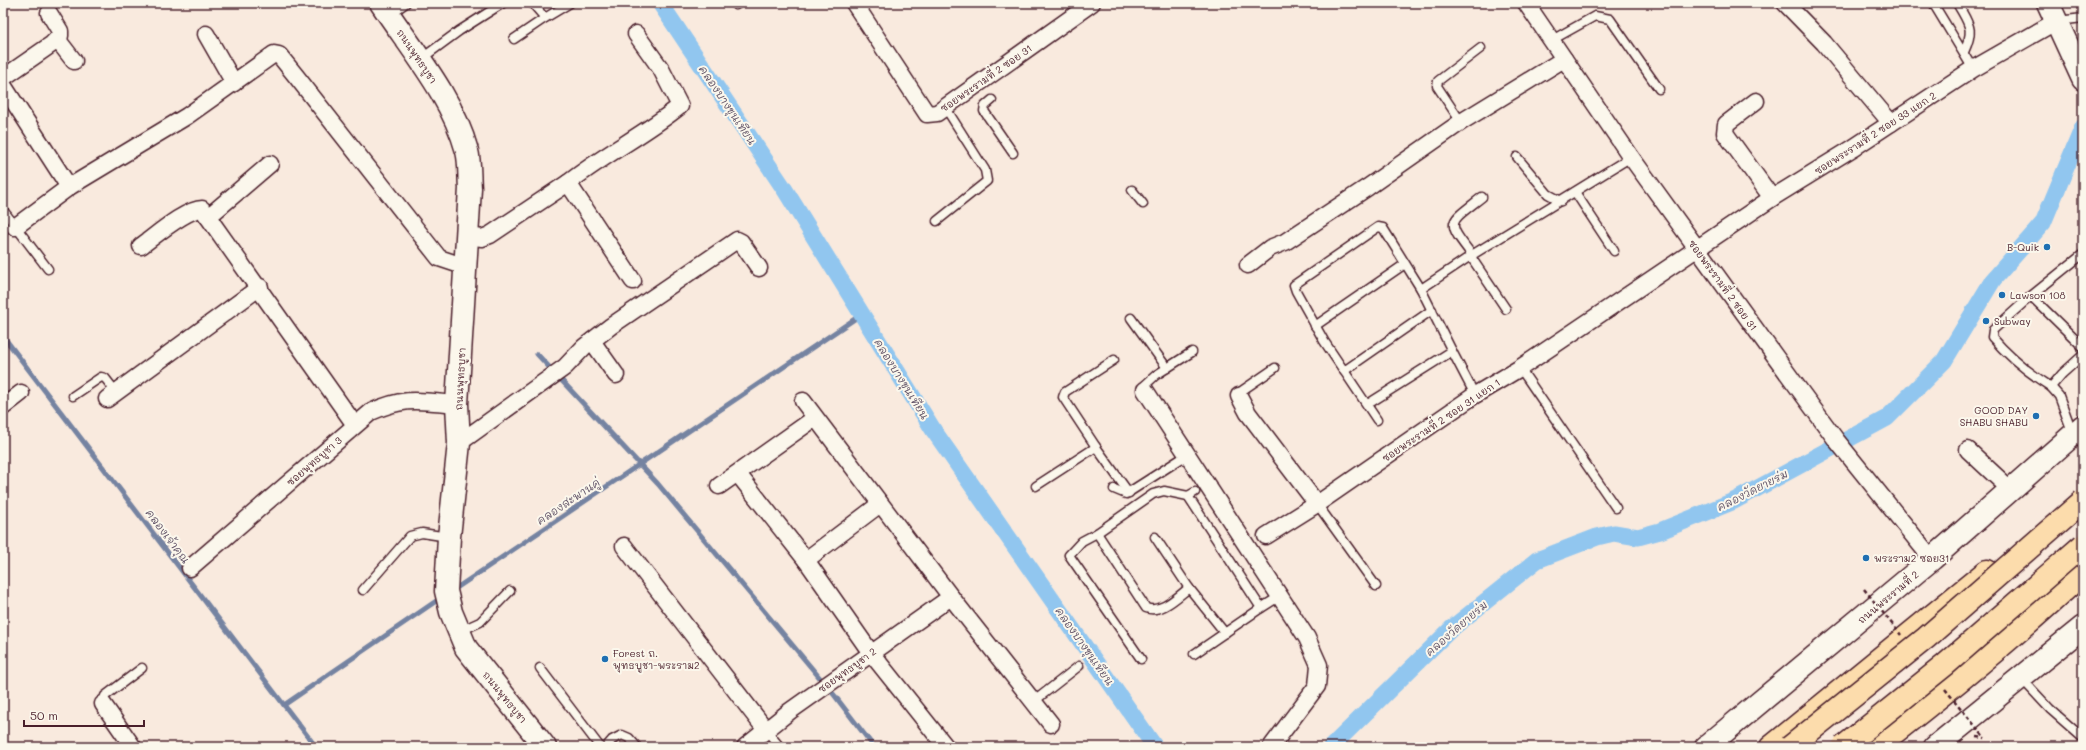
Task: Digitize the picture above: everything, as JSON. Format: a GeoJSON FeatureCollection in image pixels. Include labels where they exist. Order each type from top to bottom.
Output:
{"type":"FeatureCollection","features":[{"type":"Feature","properties":{"kind":"highway"},"geometry":{"type":"LineString","coordinates":[[1771,747],[2049,521],[2083,489]]}},
{"type":"Feature","properties":{"kind":"highway"},"geometry":{"type":"LineString","coordinates":[[1790,747],[1926,638],[2083,501]]}},
{"type":"Feature","properties":{"kind":"highway"},"geometry":{"type":"LineString","coordinates":[[1843,747],[1945,665],[2083,545]]}},
{"type":"Feature","properties":{"kind":"highway"},"geometry":{"type":"LineString","coordinates":[[1876,747],[1928,707],[2041,613],[2083,573]]}},
{"type":"Feature","properties":{"kind":"main road","name":"ถนนพุทธบูชา"},"geometry":{"type":"LineString","coordinates":[[392,7],[420,60],[452,112],[468,152],[470,188],[468,236],[457,404],[459,443],[449,537],[446,591],[455,622],[466,648],[546,747]]}},
{"type":"Feature","properties":{"kind":"main road"},"geometry":{"type":"LineString","coordinates":[[2052,12],[2083,79]]}},
{"type":"Feature","properties":{"kind":"main road","name":"ถนนพระรามที่ 2"},"geometry":{"type":"LineString","coordinates":[[1706,747],[1932,559],[2012,490],[2078,430]]}},
{"type":"Feature","properties":{"kind":"main road"},"geometry":{"type":"LineString","coordinates":[[1935,747],[2083,627]]}},
{"type":"Feature","properties":{"kind":"street","name":"ซอยพระรามที่ 2 ซอย 31"},"geometry":{"type":"LineString","coordinates":[[854,3],[927,114],[938,113],[1092,3]]}},
{"type":"Feature","properties":{"kind":"street","name":"ซอยพระรามที่ 2 ซอย 31"},"geometry":{"type":"LineString","coordinates":[[1526,3],[1631,157],[1837,441],[1932,559]]}},
{"type":"Feature","properties":{"kind":"street"},"geometry":{"type":"LineString","coordinates":[[1785,3],[1824,43],[1891,123]]}},
{"type":"Feature","properties":{"kind":"street","name":"ซอยพระรามที่ 2 ซอย 33 แยก 2"},"geometry":{"type":"LineString","coordinates":[[1698,249],[1772,198],[1973,69],[2052,12]]}},
{"type":"Feature","properties":{"kind":"street"},"geometry":{"type":"LineString","coordinates":[[49,13],[60,34],[57,39],[3,78],[69,187]]}},
{"type":"Feature","properties":{"kind":"street"},"geometry":{"type":"LineString","coordinates":[[206,34],[234,83]]}},
{"type":"Feature","properties":{"kind":"street"},"geometry":{"type":"LineString","coordinates":[[468,236],[482,238],[490,235],[568,183],[581,172],[658,124],[680,106],[661,69],[636,34]]}},
{"type":"Feature","properties":{"kind":"street"},"geometry":{"type":"LineString","coordinates":[[57,39],[74,61]]}},
{"type":"Feature","properties":{"kind":"street"},"geometry":{"type":"LineString","coordinates":[[15,227],[69,187],[187,116],[274,54],[279,55],[346,136],[439,258],[466,267]]}},
{"type":"Feature","properties":{"kind":"street"},"geometry":{"type":"LineString","coordinates":[[1248,265],[1270,248],[1285,242],[1368,187],[1461,122],[1564,59]]}},
{"type":"Feature","properties":{"kind":"street"},"geometry":{"type":"LineString","coordinates":[[1756,101],[1726,124],[1725,133],[1772,198]]}},
{"type":"Feature","properties":{"kind":"street"},"geometry":{"type":"LineString","coordinates":[[208,217],[270,164]]}},
{"type":"Feature","properties":{"kind":"street"},"geometry":{"type":"LineString","coordinates":[[568,183],[633,281]]}},
{"type":"Feature","properties":{"kind":"street"},"geometry":{"type":"LineString","coordinates":[[141,246],[188,213],[202,209],[260,287],[355,425]]}},
{"type":"Feature","properties":{"kind":"street"},"geometry":{"type":"LineString","coordinates":[[459,443],[566,367],[592,341],[737,240],[759,268]]}},
{"type":"Feature","properties":{"kind":"street","name":"ซอยพระรามที่ 2 ซอย 31 แยก 1"},"geometry":{"type":"LineString","coordinates":[[1266,536],[1317,504],[1475,395],[1520,368],[1698,249]]}},
{"type":"Feature","properties":{"kind":"street"},"geometry":{"type":"LineString","coordinates":[[111,396],[260,287]]}},
{"type":"Feature","properties":{"kind":"street"},"geometry":{"type":"LineString","coordinates":[[592,341],[616,375]]}},
{"type":"Feature","properties":{"kind":"street"},"geometry":{"type":"LineString","coordinates":[[1145,390],[1308,638],[1319,665],[1317,686],[1271,747]]}},
{"type":"Feature","properties":{"kind":"street"},"geometry":{"type":"LineString","coordinates":[[3,407],[21,394]]}},
{"type":"Feature","properties":{"kind":"street"},"geometry":{"type":"LineString","coordinates":[[1239,396],[1248,413],[1317,504]]}},
{"type":"Feature","properties":{"kind":"street","name":"ซอยพุทธบูชา 3"},"geometry":{"type":"LineString","coordinates":[[190,568],[371,412],[388,404],[405,400],[457,404]]}},
{"type":"Feature","properties":{"kind":"street"},"geometry":{"type":"LineString","coordinates":[[804,401],[815,418],[951,597],[1051,724]]}},
{"type":"Feature","properties":{"kind":"street"},"geometry":{"type":"LineString","coordinates":[[718,486],[738,474],[815,418]]}},
{"type":"Feature","properties":{"kind":"street"},"geometry":{"type":"LineString","coordinates":[[1968,450],[2012,490]]}},
{"type":"Feature","properties":{"kind":"street"},"geometry":{"type":"LineString","coordinates":[[738,474],[806,560],[871,653],[946,747]]}},
{"type":"Feature","properties":{"kind":"street"},"geometry":{"type":"LineString","coordinates":[[806,560],[880,504]]}},
{"type":"Feature","properties":{"kind":"street"},"geometry":{"type":"LineString","coordinates":[[624,546],[766,730]]}},
{"type":"Feature","properties":{"kind":"street","name":"ซอยพุทธบูชา 2"},"geometry":{"type":"LineString","coordinates":[[745,747],[790,711],[951,597]]}},
{"type":"Feature","properties":{"kind":"street"},"geometry":{"type":"LineString","coordinates":[[103,704],[133,747]]}},
{"type":"Feature","properties":{"kind":"lane"},"geometry":{"type":"LineString","coordinates":[[532,3],[545,18]]}},
{"type":"Feature","properties":{"kind":"lane"},"geometry":{"type":"LineString","coordinates":[[514,39],[570,3]]}},
{"type":"Feature","properties":{"kind":"lane"},"geometry":{"type":"LineString","coordinates":[[1933,3],[1973,69]]}},
{"type":"Feature","properties":{"kind":"lane"},"geometry":{"type":"LineString","coordinates":[[1958,3],[1971,30],[1971,38],[1964,52]]}},
{"type":"Feature","properties":{"kind":"lane"},"geometry":{"type":"LineString","coordinates":[[420,60],[498,4]]}},
{"type":"Feature","properties":{"kind":"lane"},"geometry":{"type":"LineString","coordinates":[[2052,12],[2083,18]]}},
{"type":"Feature","properties":{"kind":"lane"},"geometry":{"type":"LineString","coordinates":[[1552,40],[1595,16],[1610,19],[1659,89]]}},
{"type":"Feature","properties":{"kind":"lane"},"geometry":{"type":"LineString","coordinates":[[1461,122],[1437,86],[1438,81],[1480,48]]}},
{"type":"Feature","properties":{"kind":"lane"},"geometry":{"type":"LineString","coordinates":[[992,100],[984,106],[984,111],[1013,153]]}},
{"type":"Feature","properties":{"kind":"lane"},"geometry":{"type":"LineString","coordinates":[[938,221],[987,180],[985,170],[945,107]]}},
{"type":"Feature","properties":{"kind":"lane"},"geometry":{"type":"LineString","coordinates":[[1517,157],[1548,194],[1561,201]]}},
{"type":"Feature","properties":{"kind":"lane"},"geometry":{"type":"LineString","coordinates":[[1420,289],[1472,255],[1631,157]]}},
{"type":"Feature","properties":{"kind":"lane"},"geometry":{"type":"LineString","coordinates":[[1132,190],[1143,204]]}},
{"type":"Feature","properties":{"kind":"lane"},"geometry":{"type":"LineString","coordinates":[[1575,192],[1614,251]]}},
{"type":"Feature","properties":{"kind":"lane"},"geometry":{"type":"LineString","coordinates":[[1482,197],[1455,218],[1453,225],[1456,233],[1472,255],[1473,260],[1506,309]]}},
{"type":"Feature","properties":{"kind":"lane"},"geometry":{"type":"LineString","coordinates":[[3,210],[48,269]]}},
{"type":"Feature","properties":{"kind":"lane"},"geometry":{"type":"LineString","coordinates":[[1377,420],[1368,404],[1344,371],[1315,326],[1296,292],[1294,285],[1378,227],[1382,228],[1420,289],[1475,395]]}},
{"type":"Feature","properties":{"kind":"lane"},"geometry":{"type":"LineString","coordinates":[[2078,430],[2059,396],[2051,387],[2031,373],[2001,348],[1992,337],[1993,330],[2031,296],[2083,254]]}},
{"type":"Feature","properties":{"kind":"lane"},"geometry":{"type":"LineString","coordinates":[[1315,326],[1405,264]]}},
{"type":"Feature","properties":{"kind":"lane"},"geometry":{"type":"LineString","coordinates":[[2031,296],[2083,347]]}},
{"type":"Feature","properties":{"kind":"lane"},"geometry":{"type":"LineString","coordinates":[[1344,371],[1432,310]]}},
{"type":"Feature","properties":{"kind":"lane"},"geometry":{"type":"LineString","coordinates":[[1131,318],[1167,368]]}},
{"type":"Feature","properties":{"kind":"lane"},"geometry":{"type":"LineString","coordinates":[[1368,404],[1452,351]]}},
{"type":"Feature","properties":{"kind":"lane"},"geometry":{"type":"LineString","coordinates":[[1145,390],[1147,382],[1192,352]]}},
{"type":"Feature","properties":{"kind":"lane"},"geometry":{"type":"LineString","coordinates":[[2051,387],[2071,365],[2083,355]]}},
{"type":"Feature","properties":{"kind":"lane"},"geometry":{"type":"LineString","coordinates":[[1114,360],[1064,395],[1064,399],[1129,493]]}},
{"type":"Feature","properties":{"kind":"lane"},"geometry":{"type":"LineString","coordinates":[[1239,396],[1240,392],[1275,368]]}},
{"type":"Feature","properties":{"kind":"lane"},"geometry":{"type":"LineString","coordinates":[[1520,368],[1616,508]]}},
{"type":"Feature","properties":{"kind":"lane"},"geometry":{"type":"LineString","coordinates":[[73,396],[101,377],[106,379],[111,396]]}},
{"type":"Feature","properties":{"kind":"lane"},"geometry":{"type":"LineString","coordinates":[[1036,486],[1096,447]]}},
{"type":"Feature","properties":{"kind":"lane"},"geometry":{"type":"LineString","coordinates":[[1114,489],[1125,494],[1129,493],[1186,454]]}},
{"type":"Feature","properties":{"kind":"lane"},"geometry":{"type":"LineString","coordinates":[[1141,659],[1069,557],[1069,554],[1082,541],[1097,533],[1153,494],[1164,492],[1192,494],[1261,608]]}},
{"type":"Feature","properties":{"kind":"lane"},"geometry":{"type":"LineString","coordinates":[[1317,504],[1376,586]]}},
{"type":"Feature","properties":{"kind":"lane"},"geometry":{"type":"LineString","coordinates":[[363,590],[410,536],[422,533],[449,537]]}},
{"type":"Feature","properties":{"kind":"lane"},"geometry":{"type":"LineString","coordinates":[[1097,533],[1146,608],[1154,610],[1160,609],[1189,588]]}},
{"type":"Feature","properties":{"kind":"lane"},"geometry":{"type":"LineString","coordinates":[[1156,537],[1189,588],[1226,633]]}},
{"type":"Feature","properties":{"kind":"lane"},"geometry":{"type":"LineString","coordinates":[[455,622],[480,622],[510,591]]}},
{"type":"Feature","properties":{"kind":"lane"},"geometry":{"type":"LineString","coordinates":[[1194,654],[1280,596]]}},
{"type":"Feature","properties":{"kind":"lane"},"geometry":{"type":"LineString","coordinates":[[1033,702],[1078,666]]}},
{"type":"Feature","properties":{"kind":"lane"},"geometry":{"type":"LineString","coordinates":[[103,704],[105,696],[142,668]]}},
{"type":"Feature","properties":{"kind":"lane"},"geometry":{"type":"LineString","coordinates":[[540,668],[600,747]]}},
{"type":"Feature","properties":{"kind":"lane"},"geometry":{"type":"LineString","coordinates":[[2021,678],[2050,709],[2083,738]]}},
{"type":"Feature","properties":{"kind":"lane"},"geometry":{"type":"LineString","coordinates":[[766,730],[780,747]]}},
{"type":"Feature","properties":{"kind":"lane"},"geometry":{"type":"LineString","coordinates":[[606,747],[612,740],[622,735],[630,738],[637,747]]}},
{"type":"Feature","properties":{"kind":"waterway","name":"คลองบางขุนเทียน"},"geometry":{"type":"LineString","coordinates":[[660,3],[785,190],[934,431],[1155,747]]}},
{"type":"Feature","properties":{"kind":"waterway","name":"คลองวัดยายร่ม"},"geometry":{"type":"LineString","coordinates":[[1331,747],[1451,629],[1537,560],[1597,537],[1614,533],[1638,537],[1660,531],[1734,501],[1887,418],[1944,361],[1993,280],[2043,223],[2083,127]]}},
{"type":"Feature","properties":{"kind":"waterway","name":"คลองสะพานคู่"},"geometry":{"type":"LineString","coordinates":[[452,591],[862,314]]}},
{"type":"Feature","properties":{"kind":"waterway","name":"คลองเจ้าคุณ"},"geometry":{"type":"LineString","coordinates":[[3,336],[316,747]]}},
{"type":"Feature","properties":{"kind":"waterway"},"geometry":{"type":"LineString","coordinates":[[537,354],[658,484],[835,696],[874,747]]}},
{"type":"Feature","properties":{"kind":"waterway","name":"คลองสะพานคู่"},"geometry":{"type":"LineString","coordinates":[[284,705],[442,597]]}},
{"type":"Feature","properties":{"kind":"place","name":"B-Quik"},"geometry":{"type":"Point","coordinates":[2047,247]}},
{"type":"Feature","properties":{"kind":"place","name":"Lawson 108"},"geometry":{"type":"Point","coordinates":[2002,295]}},
{"type":"Feature","properties":{"kind":"place","name":"Subway"},"geometry":{"type":"Point","coordinates":[1986,321]}},
{"type":"Feature","properties":{"kind":"place","name":"GOOD DAY SHABU SHABU"},"geometry":{"type":"Point","coordinates":[2036,416]}},
{"type":"Feature","properties":{"kind":"place","name":"พระราม2 ซอย31"},"geometry":{"type":"Point","coordinates":[1866,558]}},
{"type":"Feature","properties":{"kind":"place","name":"Forest ถ. พุทธบูชา-พระราม2"},"geometry":{"type":"Point","coordinates":[605,659]}}]}
